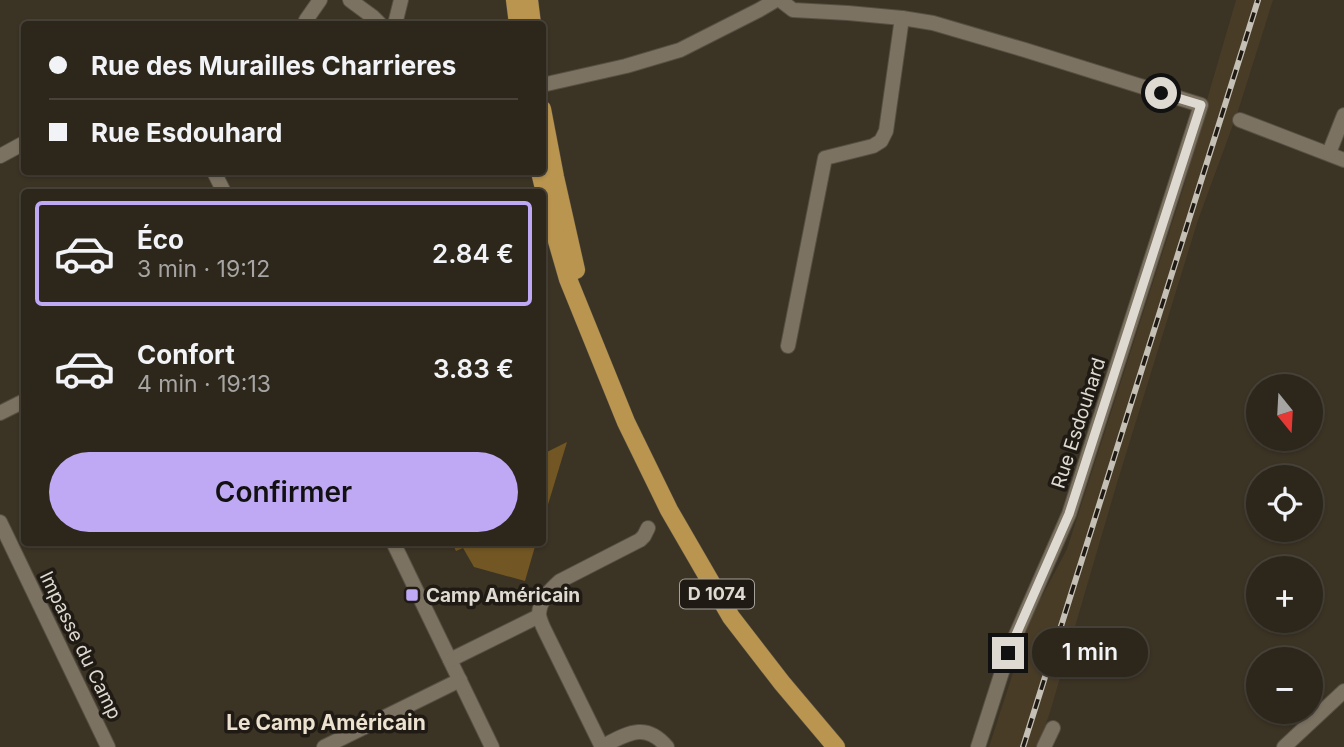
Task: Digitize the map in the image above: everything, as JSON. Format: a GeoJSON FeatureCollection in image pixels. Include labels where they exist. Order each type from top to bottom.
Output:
{"type":"FeatureCollection","features":[{"type":"Feature","properties":{"kind":"main road"},"geometry":{"type":"LineString","coordinates":[[516,0],[518,21]]}},
{"type":"Feature","properties":{"kind":"main road"},"geometry":{"type":"LineString","coordinates":[[529,0],[532,21]]}},
{"type":"Feature","properties":{"kind":"main road","name":"D 1074"},"geometry":{"type":"LineString","coordinates":[[546,128],[585,318]]}},
{"type":"Feature","properties":{"kind":"main road","name":"D 1074"},"geometry":{"type":"LineString","coordinates":[[546,197],[568,279],[626,422],[668,510],[731,617],[836,747]]}},
{"type":"Feature","properties":{"kind":"street"},"geometry":{"type":"LineString","coordinates":[[306,20],[320,0]]}},
{"type":"Feature","properties":{"kind":"street"},"geometry":{"type":"LineString","coordinates":[[350,0],[377,21]]}},
{"type":"Feature","properties":{"kind":"street"},"geometry":{"type":"LineString","coordinates":[[396,21],[401,0]]}},
{"type":"Feature","properties":{"kind":"street"},"geometry":{"type":"LineString","coordinates":[[546,84],[626,66],[680,50],[778,0],[793,10],[902,18],[886,131],[881,141],[860,150],[825,158],[788,346]]}},
{"type":"Feature","properties":{"kind":"street","name":"Rue Esdouhard"},"geometry":{"type":"LineString","coordinates":[[902,18],[972,34],[1201,105],[1069,514],[1008,653],[978,747]]}},
{"type":"Feature","properties":{"kind":"street"},"geometry":{"type":"LineString","coordinates":[[1329,153],[1344,115]]}},
{"type":"Feature","properties":{"kind":"street"},"geometry":{"type":"LineString","coordinates":[[1240,120],[1344,160]]}},
{"type":"Feature","properties":{"kind":"street"},"geometry":{"type":"LineString","coordinates":[[0,156],[21,146]]}},
{"type":"Feature","properties":{"kind":"street"},"geometry":{"type":"LineString","coordinates":[[0,413],[21,402]]}},
{"type":"Feature","properties":{"kind":"street","name":"Impasse du Camp"},"geometry":{"type":"LineString","coordinates":[[0,522],[108,747]]}},
{"type":"Feature","properties":{"kind":"street"},"geometry":{"type":"LineString","coordinates":[[648,528],[640,540],[559,581],[545,597],[539,616],[602,747],[638,732],[655,735],[667,747]]}},
{"type":"Feature","properties":{"kind":"street"},"geometry":{"type":"LineString","coordinates":[[395,546],[492,747]]}},
{"type":"Feature","properties":{"kind":"street"},"geometry":{"type":"LineString","coordinates":[[450,660],[539,616]]}},
{"type":"Feature","properties":{"kind":"street"},"geometry":{"type":"LineString","coordinates":[[324,747],[460,680]]}},
{"type":"Feature","properties":{"kind":"street"},"geometry":{"type":"LineString","coordinates":[[1284,747],[1344,691]]}},
{"type":"Feature","properties":{"kind":"street"},"geometry":{"type":"LineString","coordinates":[[1044,747],[1053,728]]}},
{"type":"Feature","properties":{"kind":"shaded area"},"geometry":{"type":"Polygon","coordinates":[[[1236,0],[1273,0],[1238,111],[1198,220],[1050,712],[1038,747],[989,747],[1031,617],[1067,549],[1184,186],[1236,0]]]}},
{"type":"Feature","properties":{"kind":"shaded area"},"geometry":{"type":"Polygon","coordinates":[[[567,442],[546,511],[546,452],[567,442]]]}},
{"type":"Feature","properties":{"kind":"shaded area"},"geometry":{"type":"Polygon","coordinates":[[[454,546],[535,546],[525,581],[474,567],[463,548],[456,551],[454,546]]]}},
{"type":"Feature","properties":{"kind":"railway"},"geometry":{"type":"LineString","coordinates":[[1023,747],[1258,0]]}},
{"type":"Feature","properties":{"kind":"place","name":"Camp Américain"},"geometry":{"type":"Point","coordinates":[412,595]}},
{"type":"Feature","properties":{"kind":"district","name":"Le Camp Américain"},"geometry":{"type":"Point","coordinates":[326,723]}},
{"type":"Feature","properties":{"kind":"route"},"geometry":{"type":"LineString","coordinates":[[1008,653],[1069,514],[1201,105],[1161,93]]}}]}
